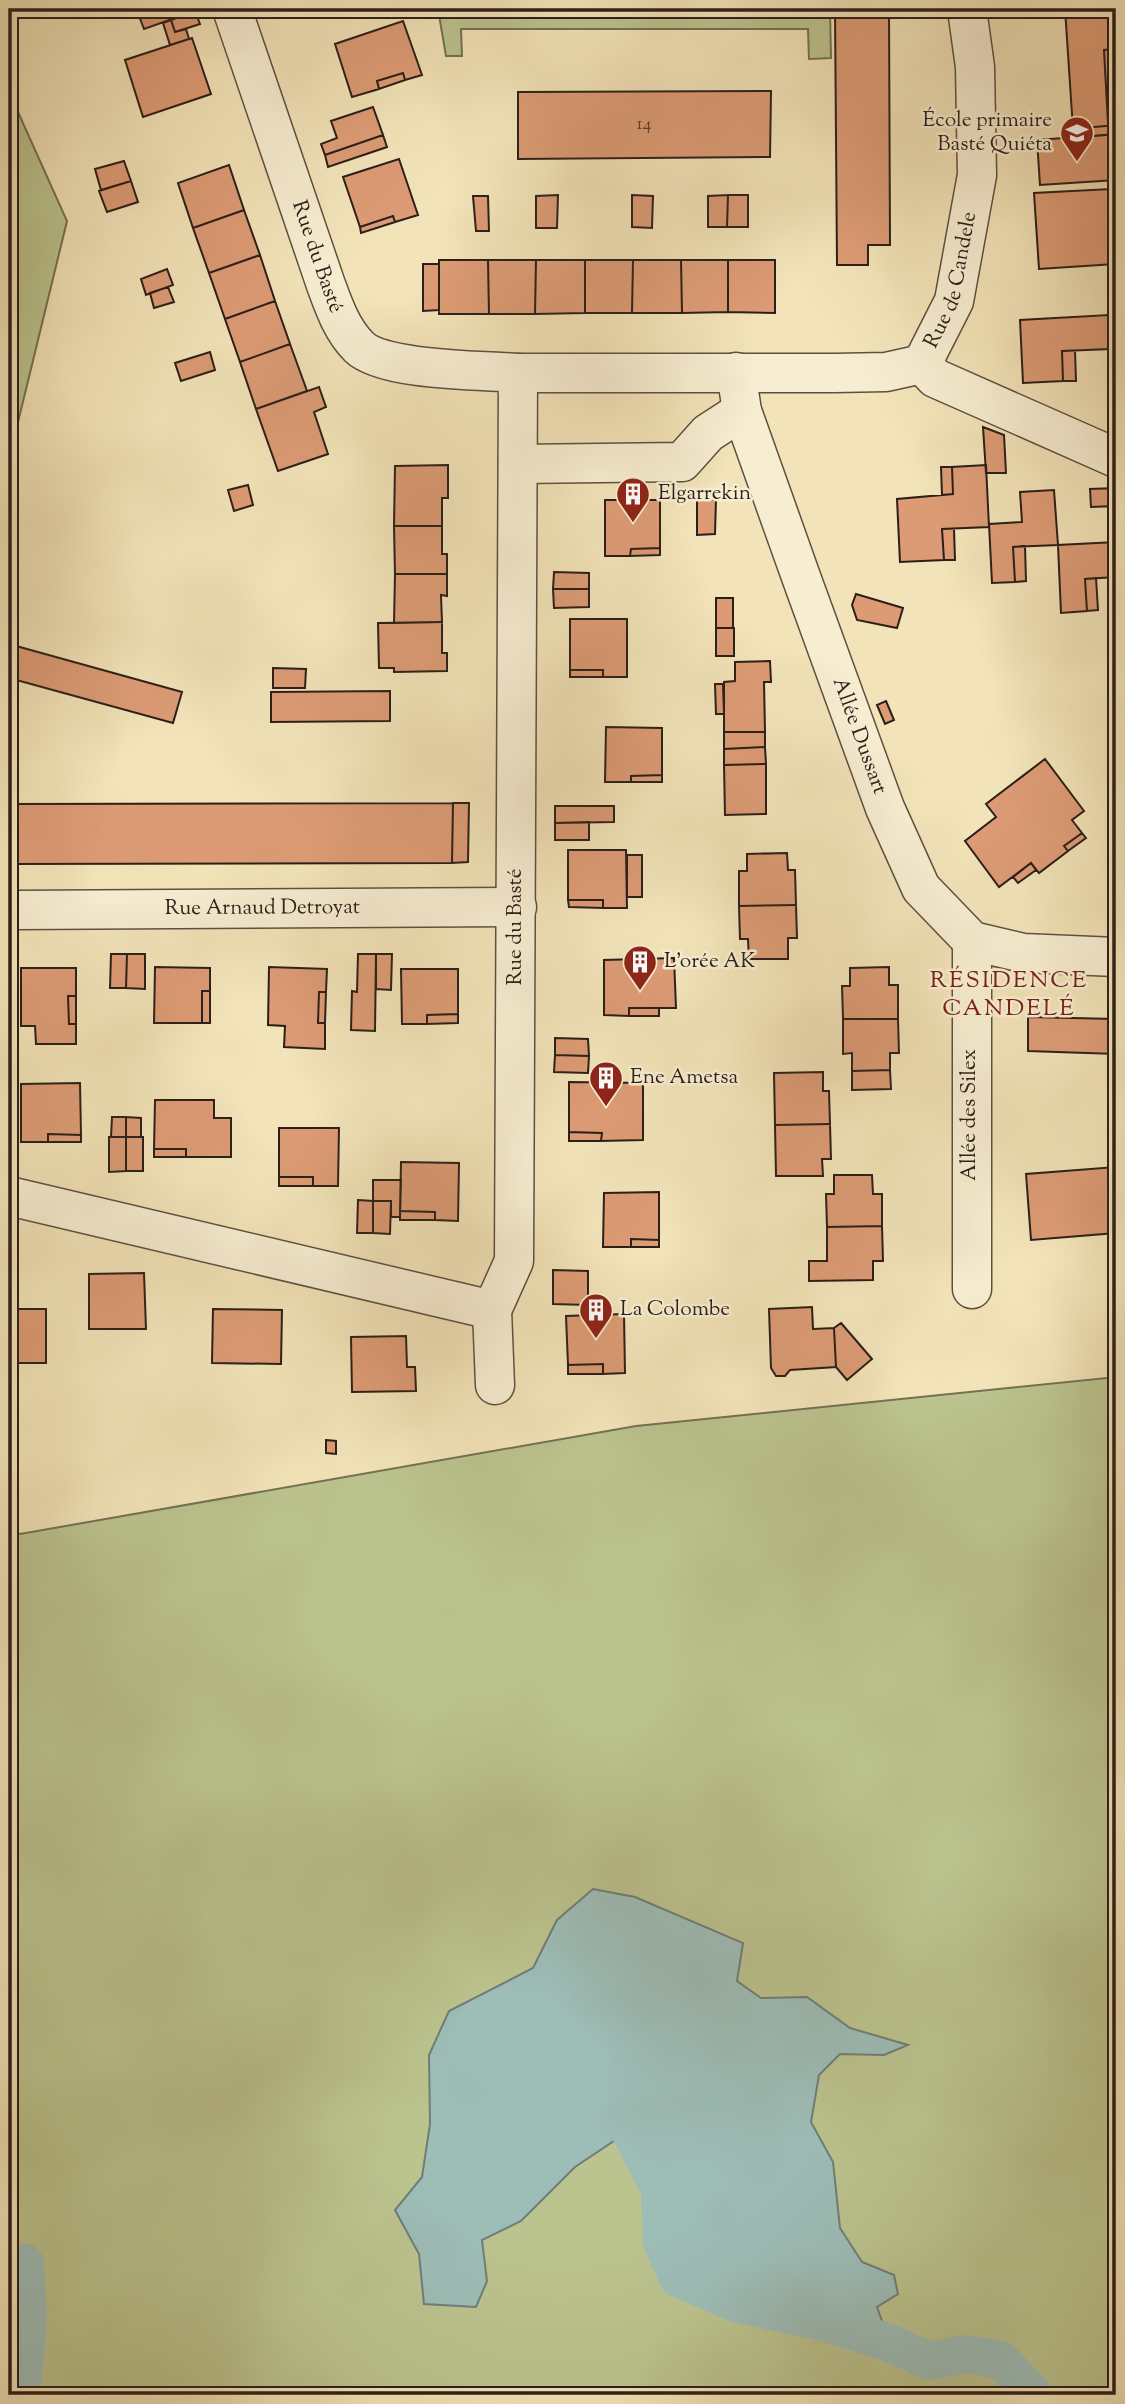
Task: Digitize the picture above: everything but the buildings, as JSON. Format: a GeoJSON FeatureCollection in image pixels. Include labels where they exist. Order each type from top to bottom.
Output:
{"type":"FeatureCollection","features":[{"type":"Feature","properties":{"kind":"street","name":"Rue du Basté"},"geometry":{"type":"LineString","coordinates":[[232,9],[326,285],[340,321],[360,348],[380,359],[403,364],[518,373],[736,372]]}},
{"type":"Feature","properties":{"kind":"street","name":"Rue de Candele"},"geometry":{"type":"LineString","coordinates":[[736,372],[886,372],[922,364],[954,301],[977,175],[975,67],[967,9]]}},
{"type":"Feature","properties":{"kind":"street"},"geometry":{"type":"LineString","coordinates":[[922,364],[935,378],[1116,458]]}},
{"type":"Feature","properties":{"kind":"street","name":"Allée Dussart"},"geometry":{"type":"LineString","coordinates":[[736,372],[742,411],[885,808],[920,888],[972,941]]}},
{"type":"Feature","properties":{"kind":"street","name":"Rue du Basté"},"geometry":{"type":"LineString","coordinates":[[495,1385],[492,1310],[514,1261],[518,373]]}},
{"type":"Feature","properties":{"kind":"street"},"geometry":{"type":"LineString","coordinates":[[518,464],[682,462],[708,433],[742,411]]}},
{"type":"Feature","properties":{"kind":"street","name":"Rue Arnaud Detroyat"},"geometry":{"type":"LineString","coordinates":[[9,913],[15,910],[517,907]]}},
{"type":"Feature","properties":{"kind":"street"},"geometry":{"type":"LineString","coordinates":[[972,941],[1023,953],[1116,957]]}},
{"type":"Feature","properties":{"kind":"street","name":"Allée des Silex"},"geometry":{"type":"LineString","coordinates":[[972,941],[972,1289]]}},
{"type":"Feature","properties":{"kind":"street"},"geometry":{"type":"LineString","coordinates":[[9,1196],[492,1310]]}},
{"type":"Feature","properties":{"kind":"green space"},"geometry":{"type":"Polygon","coordinates":[[[438,9],[830,9],[831,58],[809,59],[808,29],[461,29],[462,56],[446,56],[438,9]]]}},
{"type":"Feature","properties":{"kind":"green space"},"geometry":{"type":"Polygon","coordinates":[[[9,92],[67,221],[9,459],[9,92]]]}},
{"type":"Feature","properties":{"kind":"green space"},"geometry":{"type":"Polygon","coordinates":[[[1116,1377],[1116,2395],[9,2395],[9,1530],[20,1534],[636,1426],[1116,1377]]]}},
{"type":"Feature","properties":{"kind":"water"},"geometry":{"type":"Polygon","coordinates":[[[593,1889],[635,1897],[743,1943],[737,1981],[761,1998],[807,1997],[850,2028],[908,2045],[884,2055],[840,2054],[819,2075],[811,2122],[833,2162],[840,2228],[862,2262],[894,2275],[898,2294],[877,2307],[890,2343],[824,2322],[738,2304],[678,2278],[662,2242],[660,2189],[629,2131],[575,2167],[521,2221],[482,2240],[487,2281],[476,2307],[424,2304],[419,2254],[395,2210],[422,2177],[430,2124],[429,2055],[449,2011],[533,1968],[557,1920],[593,1889]]]}},
{"type":"Feature","properties":{"kind":"waterway"},"geometry":{"type":"LineString","coordinates":[[629,2130],[660,2189],[662,2242],[678,2278],[738,2304],[824,2322],[890,2343],[929,2361],[966,2354],[1001,2360],[1034,2395]]}},
{"type":"Feature","properties":{"kind":"waterway"},"geometry":{"type":"LineString","coordinates":[[21,2395],[28,2321],[25,2263]]}},
{"type":"Feature","properties":{"kind":"place","name":"École primaire Basté Quiéta"},"geometry":{"type":"Point","coordinates":[1077,163]}},
{"type":"Feature","properties":{"kind":"place","name":"Elgarrekin"},"geometry":{"type":"Point","coordinates":[633,524]}},
{"type":"Feature","properties":{"kind":"place","name":"L'orée AK"},"geometry":{"type":"Point","coordinates":[640,992]}},
{"type":"Feature","properties":{"kind":"place","name":"Ene Ametsa"},"geometry":{"type":"Point","coordinates":[606,1108]}},
{"type":"Feature","properties":{"kind":"place","name":"La Colombe"},"geometry":{"type":"Point","coordinates":[596,1340]}},
{"type":"Feature","properties":{"kind":"district","name":"RÉSIDENCE CANDELÉ"},"geometry":{"type":"Point","coordinates":[1009,995]}}]}
